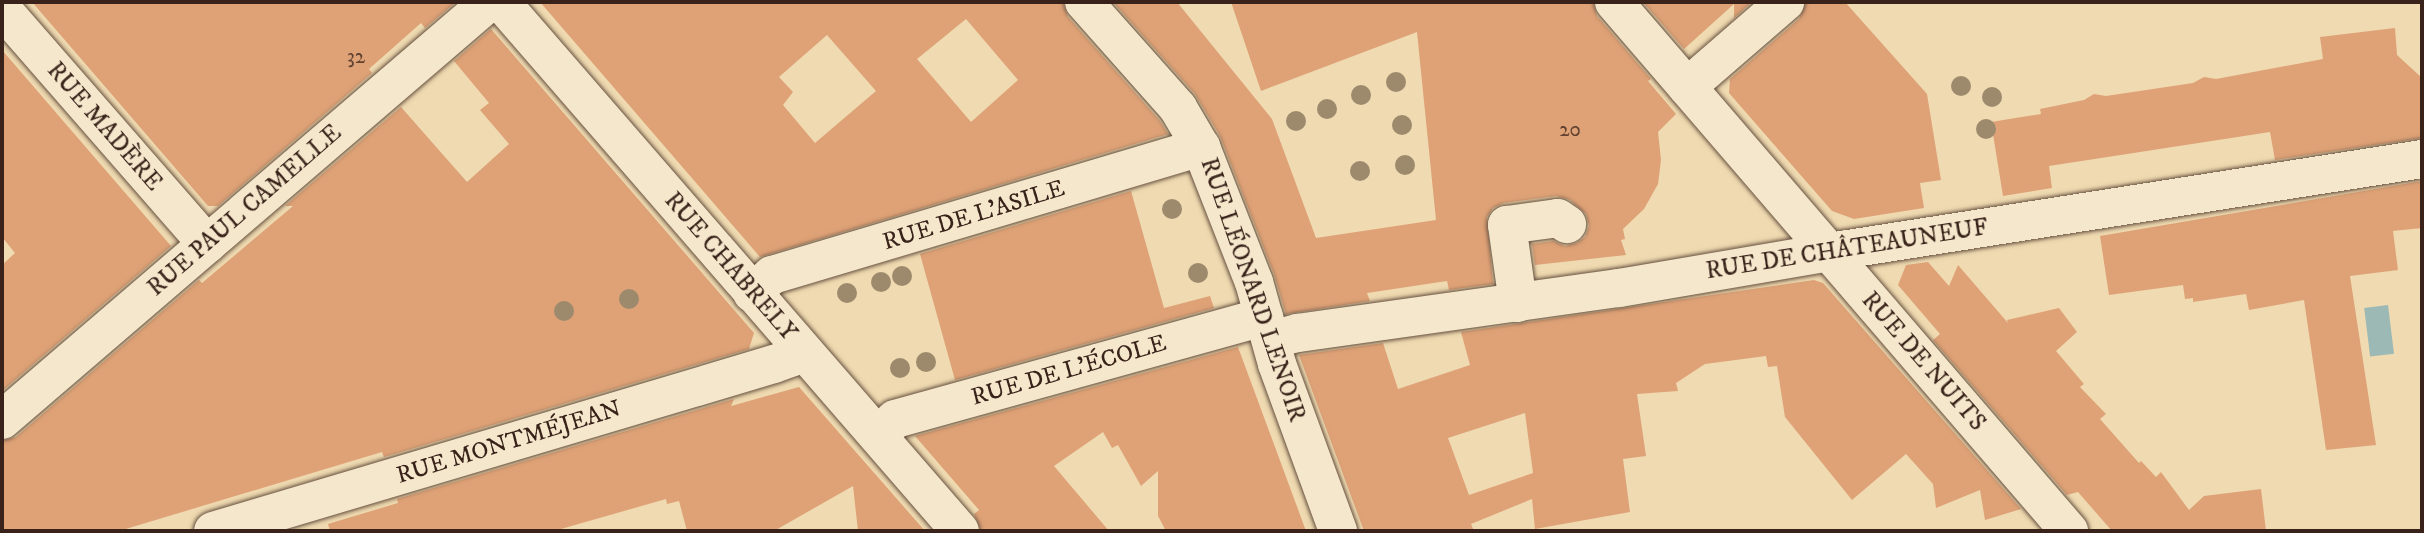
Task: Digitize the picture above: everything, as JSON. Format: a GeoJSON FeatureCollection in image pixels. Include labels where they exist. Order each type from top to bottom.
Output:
{"type":"FeatureCollection","features":[{"type":"Feature","properties":{"kind":"street","name":"RUE PAUL CAMELLE"},"geometry":{"type":"LineString","coordinates":[[2,420],[489,2]]}},
{"type":"Feature","properties":{"kind":"street","name":"RUE CHABRELY"},"geometry":{"type":"LineString","coordinates":[[501,2],[960,531]]}},
{"type":"Feature","properties":{"kind":"street","name":"RUE LÉONARD LENOIR"},"geometry":{"type":"LineString","coordinates":[[1084,2],[1178,107],[1201,147],[1217,183],[1338,531]]}},
{"type":"Feature","properties":{"kind":"street","name":"RUE DE NUITS"},"geometry":{"type":"LineString","coordinates":[[1614,2],[2069,531]]}},
{"type":"Feature","properties":{"kind":"street"},"geometry":{"type":"LineString","coordinates":[[1687,87],[1785,2]]}},
{"type":"Feature","properties":{"kind":"street","name":"RUE MADÈRE"},"geometry":{"type":"LineString","coordinates":[[2,9],[207,244]]}},
{"type":"Feature","properties":{"kind":"street","name":"RUE DE L'ASILE"},"geometry":{"type":"LineString","coordinates":[[752,293],[772,275],[1201,147]]}},
{"type":"Feature","properties":{"kind":"street","name":"RUE DE CHÂTEAUNEUF"},"geometry":{"type":"LineString","coordinates":[[1268,329],[1298,333],[1518,303],[2422,159]]}},
{"type":"Feature","properties":{"kind":"street"},"geometry":{"type":"LineString","coordinates":[[1518,303],[1507,225],[1558,218],[1567,224]]}},
{"type":"Feature","properties":{"kind":"street","name":"RUE DE L'ÉCOLE"},"geometry":{"type":"LineString","coordinates":[[878,435],[895,419],[1268,329]]}},
{"type":"Feature","properties":{"kind":"street","name":"RUE MONTMÉJEAN"},"geometry":{"type":"LineString","coordinates":[[213,531],[793,358],[802,350]]}},
{"type":"Feature","properties":{"kind":"water"},"geometry":{"type":"Polygon","coordinates":[[[2388,305],[2394,354],[2370,357],[2364,308],[2388,305]]]}},
{"type":"Feature","properties":{"kind":"building"},"geometry":{"type":"Polygon","coordinates":[[[32,2],[456,2],[425,28],[421,23],[369,69],[372,73],[218,206],[208,206],[32,2]]]}},
{"type":"Feature","properties":{"kind":"building"},"geometry":{"type":"Polygon","coordinates":[[[540,2],[1063,2],[1068,17],[1160,121],[1168,134],[760,257],[540,2]],[[966,19],[917,59],[971,122],[1018,80],[966,19]],[[827,35],[779,77],[793,92],[783,105],[815,143],[876,91],[827,35]]]}},
{"type":"Feature","properties":{"kind":"building"},"geometry":{"type":"Polygon","coordinates":[[[1113,2],[1177,2],[1272,119],[1316,238],[1436,220],[1417,32],[1261,91],[1231,2],[1593,2],[1597,16],[1651,79],[1648,81],[1676,114],[1658,132],[1661,160],[1658,184],[1644,209],[1623,229],[1625,239],[1621,240],[1626,255],[1535,265],[1532,244],[1553,241],[1565,246],[1577,243],[1585,237],[1589,226],[1586,214],[1570,200],[1556,196],[1504,203],[1493,208],[1487,217],[1493,284],[1449,290],[1447,281],[1367,293],[1370,301],[1286,314],[1274,274],[1220,136],[1195,94],[1113,2]]]}},
{"type":"Feature","properties":{"kind":"building"},"geometry":{"type":"Polygon","coordinates":[[[1643,2],[1752,2],[1734,18],[1734,4],[1684,49],[1643,2]]]}},
{"type":"Feature","properties":{"kind":"building"},"geometry":{"type":"Polygon","coordinates":[[[1806,2],[1845,2],[1927,94],[1941,180],[1920,183],[1924,208],[1854,219],[1832,211],[1729,93],[1730,79],[1799,19],[1806,2]]]}},
{"type":"Feature","properties":{"kind":"building"},"geometry":{"type":"Polygon","coordinates":[[[2395,28],[2397,55],[2422,78],[2422,138],[2275,160],[2270,132],[2049,166],[2052,188],[2003,196],[1991,122],[2041,114],[2040,109],[2084,100],[2094,94],[2106,96],[2193,83],[2204,77],[2216,79],[2323,59],[2320,37],[2395,28]]]}},
{"type":"Feature","properties":{"kind":"building"},"geometry":{"type":"Polygon","coordinates":[[[491,29],[754,333],[749,349],[384,457],[382,452],[119,531],[2,531],[2,441],[16,437],[199,280],[202,283],[293,206],[285,206],[401,107],[467,182],[509,144],[480,110],[489,103],[454,61],[491,29]]]}},
{"type":"Feature","properties":{"kind":"building"},"geometry":{"type":"Polygon","coordinates":[[[2,50],[171,246],[2,391],[2,265],[15,253],[2,237],[2,50]]]}},
{"type":"Feature","properties":{"kind":"building"},"geometry":{"type":"Polygon","coordinates":[[[2422,181],[2422,228],[2393,231],[2398,270],[2350,276],[2376,445],[2326,450],[2304,300],[2249,310],[2246,294],[2193,302],[2193,298],[2185,299],[2183,285],[2109,295],[2100,236],[2422,181]]]}},
{"type":"Feature","properties":{"kind":"building"},"geometry":{"type":"Polygon","coordinates":[[[1131,191],[1164,308],[1210,296],[1214,308],[955,380],[920,254],[1131,191]]]}},
{"type":"Feature","properties":{"kind":"building"},"geometry":{"type":"Polygon","coordinates":[[[1928,262],[1949,286],[1958,265],[2008,323],[2007,320],[2059,308],[2077,332],[2056,351],[2084,384],[2080,387],[2106,414],[2100,419],[2139,463],[2141,461],[2156,477],[2161,472],[2189,510],[2204,496],[2261,489],[2266,531],[2112,531],[2078,492],[2067,495],[1933,340],[1940,334],[1898,285],[1906,265],[1928,262]]]}},
{"type":"Feature","properties":{"kind":"building"},"geometry":{"type":"Polygon","coordinates":[[[1814,280],[1823,283],[2021,509],[1985,520],[1980,490],[1936,508],[1933,484],[1906,454],[1852,500],[1785,417],[1777,366],[1768,367],[1766,356],[1705,364],[1676,383],[1678,391],[1637,394],[1646,456],[1623,459],[1630,512],[1535,529],[1532,499],[1471,524],[1474,531],[1364,531],[1299,355],[1383,343],[1398,389],[1470,365],[1461,332],[1814,280]],[[1525,413],[1448,438],[1469,495],[1533,473],[1525,413]]]}},
{"type":"Feature","properties":{"kind":"building"},"geometry":{"type":"Polygon","coordinates":[[[1238,347],[1306,531],[1166,531],[1158,516],[1158,471],[1141,486],[1118,445],[1112,448],[1103,432],[1054,466],[1109,531],[981,531],[974,514],[979,510],[915,436],[1238,347]]]}},
{"type":"Feature","properties":{"kind":"building"},"geometry":{"type":"Polygon","coordinates":[[[799,387],[925,531],[858,531],[853,486],[774,531],[687,531],[679,501],[667,504],[666,499],[554,531],[330,531],[328,524],[398,503],[397,499],[734,399],[731,406],[799,387]]]}}]}
